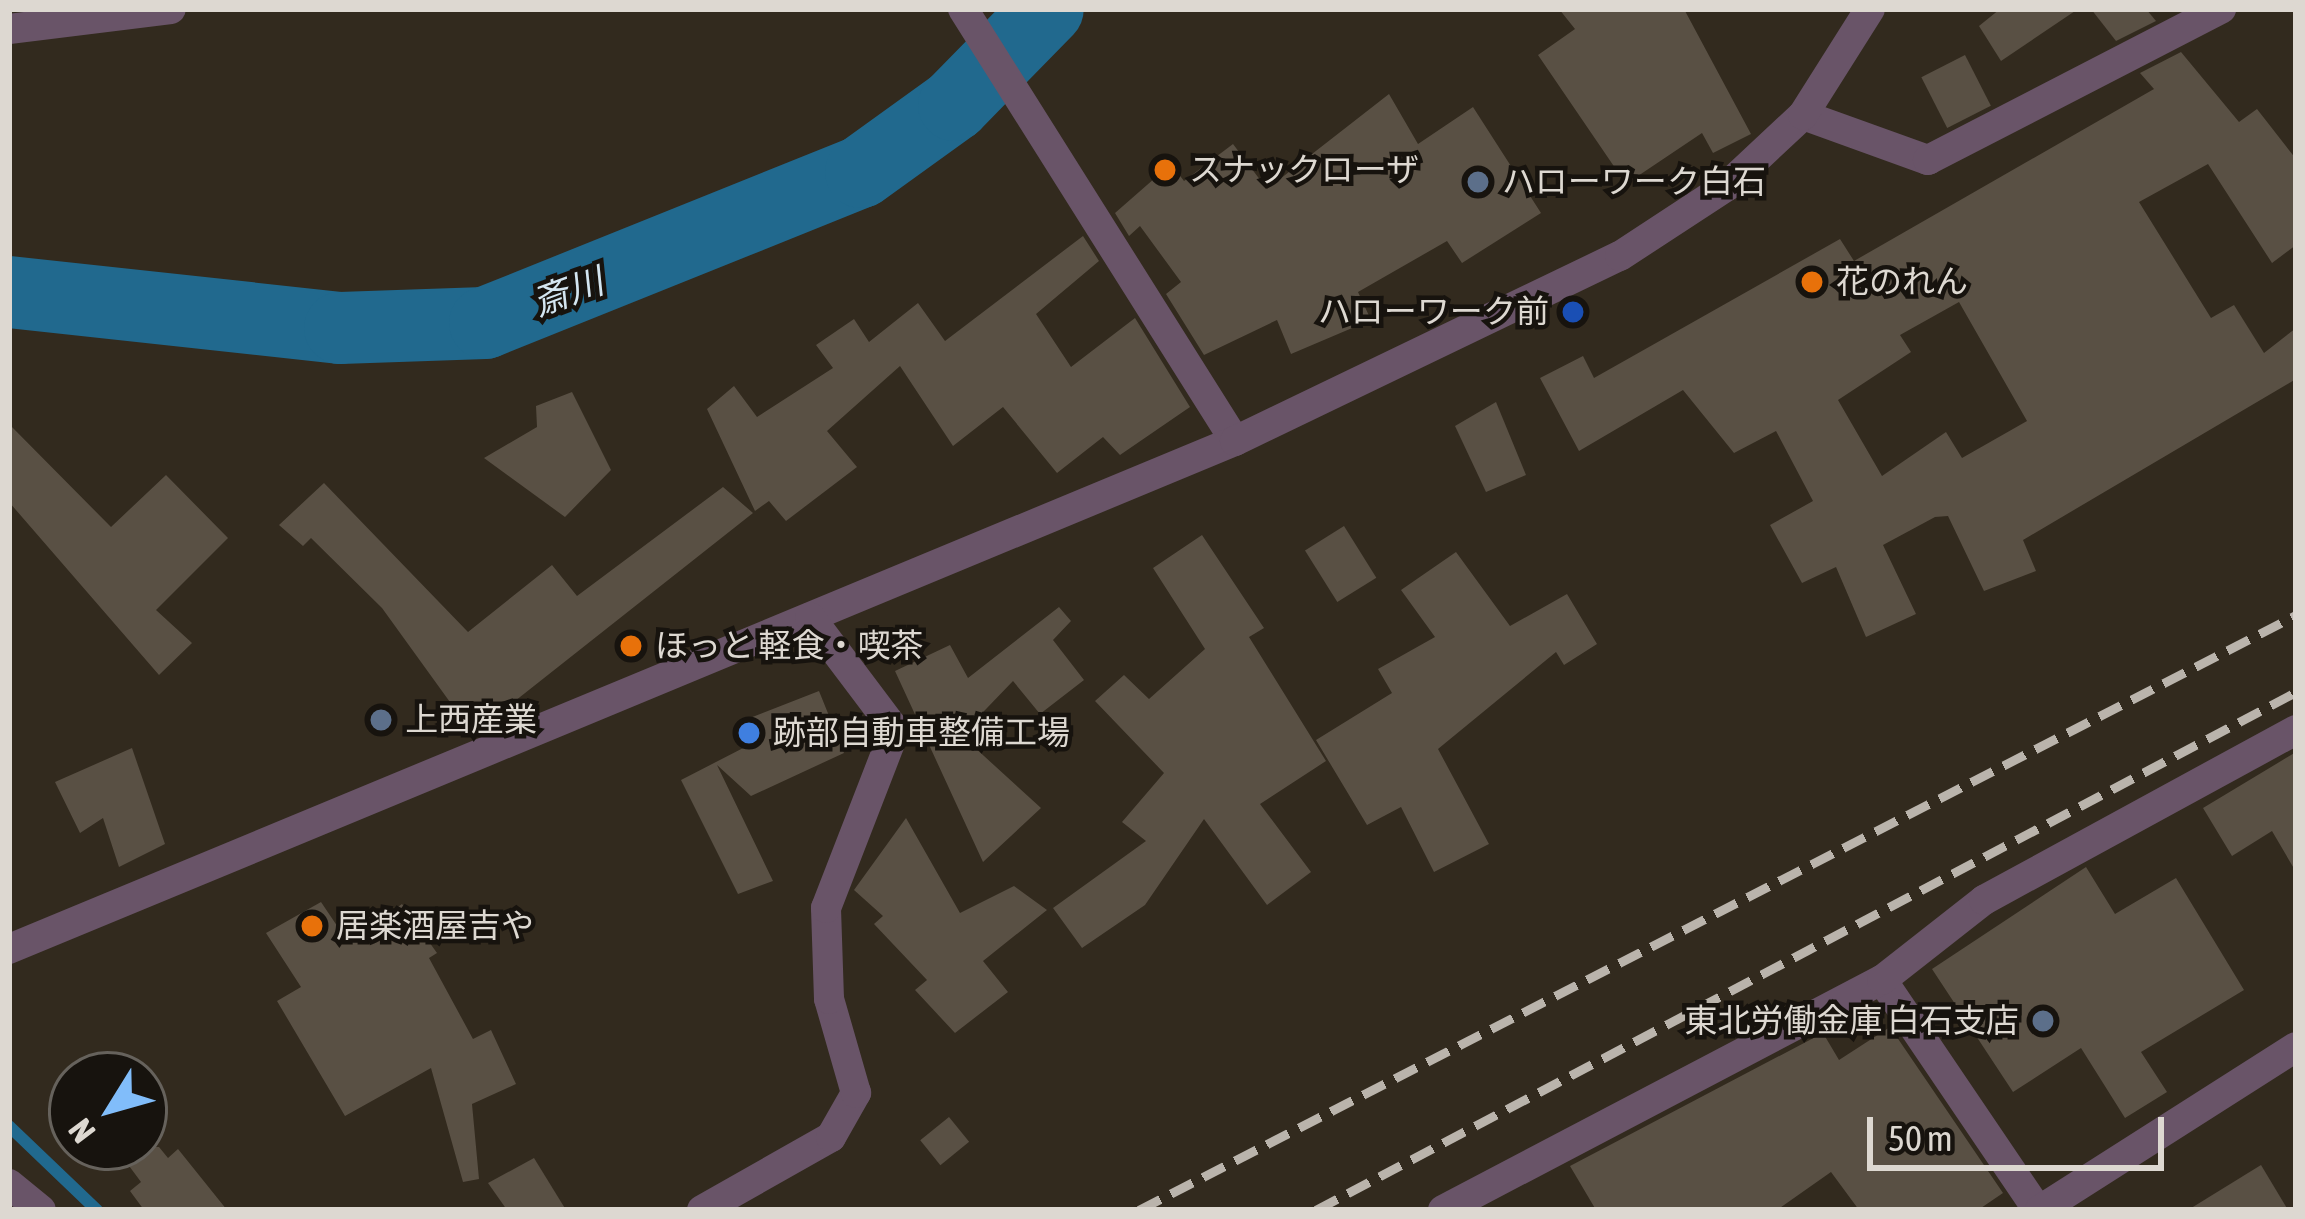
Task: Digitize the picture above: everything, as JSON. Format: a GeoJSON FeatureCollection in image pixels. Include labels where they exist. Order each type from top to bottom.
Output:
{"type":"FeatureCollection","features":[{"type":"Feature","properties":{"kind":"street"},"geometry":{"type":"LineString","coordinates":[[9,29],[172,9]]}},
{"type":"Feature","properties":{"kind":"street"},"geometry":{"type":"LineString","coordinates":[[963,9],[1057,166],[1235,440]]}},
{"type":"Feature","properties":{"kind":"street"},"geometry":{"type":"LineString","coordinates":[[9,949],[1235,440],[1620,256],[1727,187],[1803,115],[1870,9]]}},
{"type":"Feature","properties":{"kind":"street"},"geometry":{"type":"LineString","coordinates":[[1803,115],[1928,160],[2221,9]]}},
{"type":"Feature","properties":{"kind":"street"},"geometry":{"type":"LineString","coordinates":[[702,1210],[832,1137],[856,1093],[829,999],[826,908],[895,730],[810,617]]}},
{"type":"Feature","properties":{"kind":"street"},"geometry":{"type":"LineString","coordinates":[[1443,1210],[1882,980],[1984,900],[2296,730]]}},
{"type":"Feature","properties":{"kind":"street"},"geometry":{"type":"LineString","coordinates":[[1882,980],[2039,1210],[2296,1047]]}},
{"type":"Feature","properties":{"kind":"street"},"geometry":{"type":"LineString","coordinates":[[9,1184],[40,1210]]}},
{"type":"Feature","properties":{"kind":"building"},"geometry":{"type":"Polygon","coordinates":[[[1559,9],[1684,9],[1751,134],[1713,153],[1702,133],[1626,184],[1538,55],[1575,29],[1559,9]]]}},
{"type":"Feature","properties":{"kind":"building"},"geometry":{"type":"Polygon","coordinates":[[[2000,9],[2078,9],[2001,61],[1979,26],[2000,9]]]}},
{"type":"Feature","properties":{"kind":"building"},"geometry":{"type":"Polygon","coordinates":[[[2091,9],[2146,9],[2156,21],[2116,41],[2091,9]]]}},
{"type":"Feature","properties":{"kind":"building"},"geometry":{"type":"Polygon","coordinates":[[[2181,52],[2239,122],[2257,109],[2296,159],[2296,245],[2272,263],[2208,164],[2139,202],[2211,318],[2234,305],[2264,353],[2296,328],[2296,379],[2023,540],[2036,571],[1984,591],[1948,516],[1935,517],[1883,545],[1916,614],[1866,637],[1836,567],[1802,583],[1770,525],[1813,501],[1776,431],[1734,453],[1683,390],[1579,451],[1540,378],[1583,356],[1594,378],[1840,239],[1854,261],[2154,89],[2140,73],[2181,52]],[[1959,302],[1900,335],[1911,352],[1838,400],[1882,476],[1946,432],[1962,458],[2027,421],[1959,302]]]}},
{"type":"Feature","properties":{"kind":"building"},"geometry":{"type":"Polygon","coordinates":[[[1965,55],[1991,106],[1947,128],[1921,77],[1965,55]]]}},
{"type":"Feature","properties":{"kind":"building"},"geometry":{"type":"Polygon","coordinates":[[[1389,94],[1418,144],[1473,107],[1541,213],[1462,263],[1447,241],[1358,292],[1371,320],[1291,354],[1277,320],[1204,355],[1166,294],[1181,282],[1140,226],[1129,236],[1115,213],[1171,164],[1184,181],[1233,144],[1267,189],[1389,94]]]}},
{"type":"Feature","properties":{"kind":"building"},"geometry":{"type":"Polygon","coordinates":[[[1083,236],[1099,261],[1036,314],[1071,367],[1135,318],[1190,407],[1120,455],[1103,437],[1057,473],[1003,407],[953,446],[900,366],[827,431],[857,467],[786,521],[769,501],[755,511],[707,409],[734,386],[757,417],[833,368],[816,345],[854,319],[869,342],[918,303],[945,341],[1083,236]]]}},
{"type":"Feature","properties":{"kind":"building"},"geometry":{"type":"Polygon","coordinates":[[[572,392],[611,470],[565,517],[484,458],[537,427],[536,406],[572,392]]]}},
{"type":"Feature","properties":{"kind":"building"},"geometry":{"type":"Polygon","coordinates":[[[1496,402],[1526,475],[1486,492],[1455,426],[1496,402]]]}},
{"type":"Feature","properties":{"kind":"building"},"geometry":{"type":"Polygon","coordinates":[[[9,424],[111,527],[166,475],[228,538],[156,610],[192,643],[159,675],[9,502],[9,424]]]}},
{"type":"Feature","properties":{"kind":"building"},"geometry":{"type":"Polygon","coordinates":[[[324,483],[468,632],[552,565],[577,596],[723,487],[753,513],[473,734],[382,608],[311,538],[303,546],[279,525],[324,483]]]}},
{"type":"Feature","properties":{"kind":"building"},"geometry":{"type":"Polygon","coordinates":[[[1344,526],[1376,578],[1337,602],[1305,550],[1344,526]]]}},
{"type":"Feature","properties":{"kind":"building"},"geometry":{"type":"Polygon","coordinates":[[[1202,535],[1264,628],[1249,637],[1326,761],[1260,804],[1311,872],[1267,905],[1204,819],[1145,905],[1082,948],[1053,908],[1146,841],[1122,822],[1164,773],[1095,701],[1124,675],[1149,699],[1205,649],[1153,568],[1202,535]]]}},
{"type":"Feature","properties":{"kind":"building"},"geometry":{"type":"Polygon","coordinates":[[[1456,552],[1510,626],[1567,594],[1597,644],[1564,665],[1556,652],[1438,749],[1489,844],[1434,872],[1401,807],[1367,825],[1316,740],[1392,693],[1378,669],[1435,637],[1401,590],[1456,552]]]}},
{"type":"Feature","properties":{"kind":"building"},"geometry":{"type":"Polygon","coordinates":[[[1059,607],[1071,621],[1053,640],[1084,680],[1040,714],[1013,681],[961,735],[1041,808],[983,862],[895,671],[950,645],[968,678],[1059,607]]]}},
{"type":"Feature","properties":{"kind":"building"},"geometry":{"type":"Polygon","coordinates":[[[819,691],[844,753],[751,796],[717,765],[773,881],[738,894],[681,780],[749,745],[737,723],[819,691]]]}},
{"type":"Feature","properties":{"kind":"building"},"geometry":{"type":"Polygon","coordinates":[[[132,748],[165,844],[119,867],[103,818],[80,833],[55,782],[132,748]]]}},
{"type":"Feature","properties":{"kind":"building"},"geometry":{"type":"Polygon","coordinates":[[[2296,752],[2296,872],[2272,831],[2232,856],[2203,808],[2296,752]]]}},
{"type":"Feature","properties":{"kind":"building"},"geometry":{"type":"Polygon","coordinates":[[[906,818],[960,913],[1014,886],[1047,910],[983,961],[1008,992],[955,1033],[915,990],[927,980],[874,924],[883,916],[854,890],[906,818]]]}},
{"type":"Feature","properties":{"kind":"building"},"geometry":{"type":"Polygon","coordinates":[[[2086,867],[2115,914],[2176,878],[2244,990],[2141,1052],[2167,1092],[2125,1118],[2081,1048],[2013,1092],[1932,969],[2086,867]]]}},
{"type":"Feature","properties":{"kind":"building"},"geometry":{"type":"Polygon","coordinates":[[[321,902],[348,942],[402,904],[437,953],[429,958],[473,1039],[491,1030],[516,1084],[472,1104],[479,1179],[463,1182],[431,1068],[345,1116],[277,1001],[301,987],[266,933],[321,902]]]}},
{"type":"Feature","properties":{"kind":"building"},"geometry":{"type":"Polygon","coordinates":[[[1890,1027],[2003,1193],[1978,1210],[1859,1210],[1831,1172],[1777,1210],[1596,1210],[1570,1166],[1823,1033],[1839,1060],[1890,1027]]]}},
{"type":"Feature","properties":{"kind":"building"},"geometry":{"type":"Polygon","coordinates":[[[949,1117],[969,1142],[940,1165],[920,1140],[949,1117]]]}},
{"type":"Feature","properties":{"kind":"building"},"geometry":{"type":"Polygon","coordinates":[[[178,1149],[227,1210],[144,1210],[130,1191],[141,1182],[133,1171],[168,1171],[168,1158],[178,1149]]]}},
{"type":"Feature","properties":{"kind":"building"},"geometry":{"type":"Polygon","coordinates":[[[534,1158],[566,1210],[507,1210],[488,1183],[534,1158]]]}},
{"type":"Feature","properties":{"kind":"building"},"geometry":{"type":"Polygon","coordinates":[[[2261,1165],[2288,1210],[2188,1210],[2261,1165]]]}},
{"type":"Feature","properties":{"kind":"waterway","name":"斎川"},"geometry":{"type":"LineString","coordinates":[[9,292],[340,328],[485,323],[861,172],[954,105],[1048,9]]}},
{"type":"Feature","properties":{"kind":"waterway"},"geometry":{"type":"LineString","coordinates":[[9,1126],[97,1210]]}},
{"type":"Feature","properties":{"kind":"railway"},"geometry":{"type":"LineString","coordinates":[[1139,1210],[2296,615]]}},
{"type":"Feature","properties":{"kind":"railway"},"geometry":{"type":"LineString","coordinates":[[1316,1210],[2296,692]]}},
{"type":"Feature","properties":{"kind":"place","name":"スナックローザ"},"geometry":{"type":"Point","coordinates":[1165,170]}},
{"type":"Feature","properties":{"kind":"place","name":"ハローワーク白石"},"geometry":{"type":"Point","coordinates":[1478,182]}},
{"type":"Feature","properties":{"kind":"place","name":"花のれん"},"geometry":{"type":"Point","coordinates":[1812,282]}},
{"type":"Feature","properties":{"kind":"place","name":"ハローワーク前"},"geometry":{"type":"Point","coordinates":[1573,312]}},
{"type":"Feature","properties":{"kind":"place","name":"ほっと 軽食・喫茶"},"geometry":{"type":"Point","coordinates":[631,646]}},
{"type":"Feature","properties":{"kind":"place","name":"上西産業"},"geometry":{"type":"Point","coordinates":[381,720]}},
{"type":"Feature","properties":{"kind":"place","name":"跡部自動車整備工場"},"geometry":{"type":"Point","coordinates":[749,733]}},
{"type":"Feature","properties":{"kind":"place","name":"居楽酒屋吉や"},"geometry":{"type":"Point","coordinates":[312,926]}},
{"type":"Feature","properties":{"kind":"place","name":"東北労働金庫 白石支店"},"geometry":{"type":"Point","coordinates":[2043,1021]}}]}
